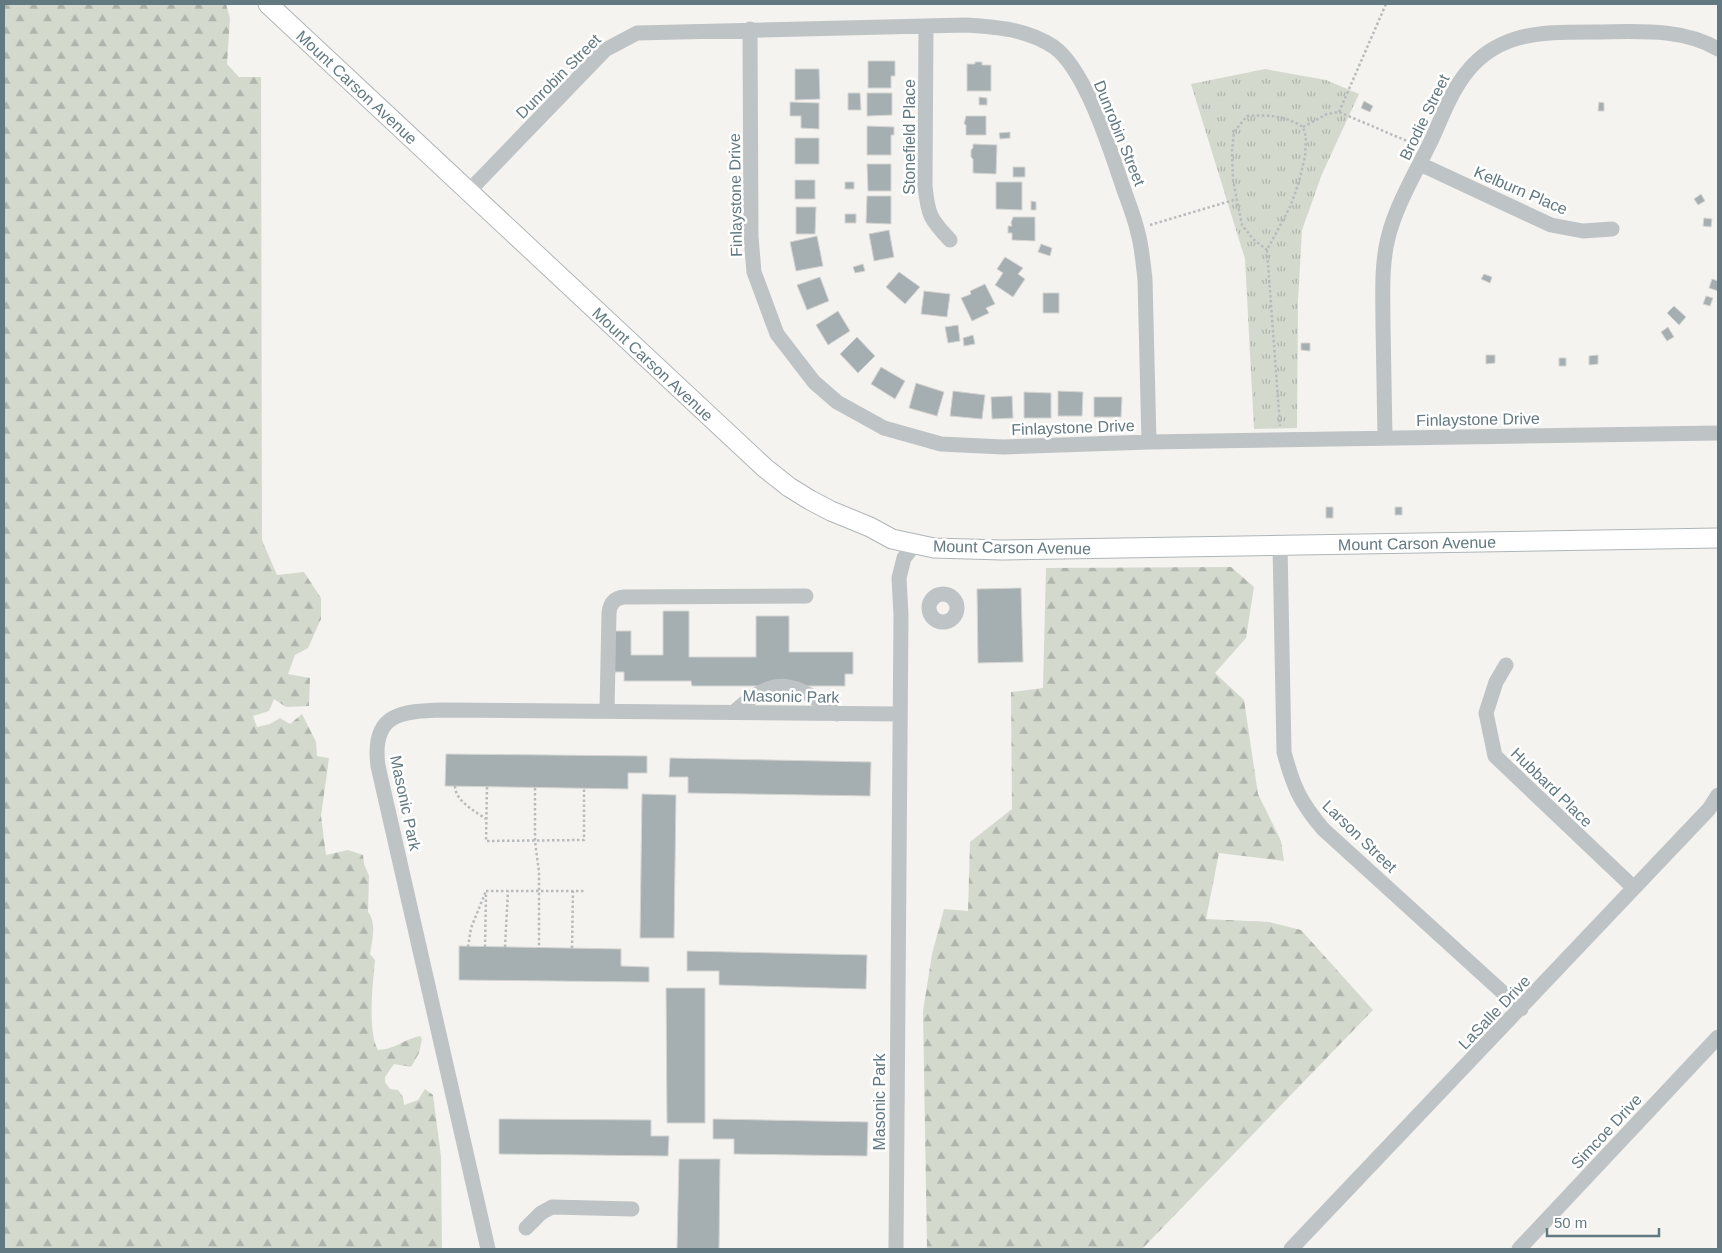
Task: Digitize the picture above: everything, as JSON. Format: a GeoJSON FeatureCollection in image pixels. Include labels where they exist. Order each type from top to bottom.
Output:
{"type":"FeatureCollection","features":[{"type":"Feature","properties":{"kind":"main road","name":"Mount Carson Avenue"},"geometry":{"type":"LineString","coordinates":[[268,4],[765,468],[789,487],[831,511],[870,527],[892,539],[951,549],[1002,550],[1718,538]]}},
{"type":"Feature","properties":{"kind":"street","name":"Dunrobin Street"},"geometry":{"type":"LineString","coordinates":[[469,191],[605,50],[637,33],[926,26],[998,27],[1020,31],[1055,48],[1072,68],[1092,102],[1137,228],[1145,279],[1149,442]]}},
{"type":"Feature","properties":{"kind":"street","name":"Stonefield Place"},"geometry":{"type":"LineString","coordinates":[[926,26],[925,186],[927,210],[936,225],[950,240]]}},
{"type":"Feature","properties":{"kind":"street","name":"Finlaystone Drive"},"geometry":{"type":"LineString","coordinates":[[750,29],[751,237],[754,272],[778,334],[814,382],[837,402],[884,428],[941,444],[1003,447],[1149,442],[1718,433]]}},
{"type":"Feature","properties":{"kind":"street","name":"Brodie Street"},"geometry":{"type":"LineString","coordinates":[[1385,438],[1383,276],[1385,251],[1393,220],[1452,94],[1473,65],[1490,51],[1509,40],[1545,33],[1656,32],[1697,39],[1718,49]]}},
{"type":"Feature","properties":{"kind":"street","name":"Kelburn Place"},"geometry":{"type":"LineString","coordinates":[[1420,164],[1551,225],[1583,231],[1612,229]]}},
{"type":"Feature","properties":{"kind":"street","name":"Masonic Park"},"geometry":{"type":"LineString","coordinates":[[896,1249],[901,615],[899,578],[904,558],[915,544]]}},
{"type":"Feature","properties":{"kind":"street","name":"Larson Street"},"geometry":{"type":"LineString","coordinates":[[1280,545],[1284,752],[1292,781],[1307,810],[1323,829],[1521,1009]]}},
{"type":"Feature","properties":{"kind":"street"},"geometry":{"type":"LineString","coordinates":[[607,711],[609,612],[611,604],[617,599],[624,597],[806,596]]}},
{"type":"Feature","properties":{"kind":"street","name":"Hubbard Place"},"geometry":{"type":"LineString","coordinates":[[1506,665],[1496,682],[1486,713],[1494,756],[1634,888]]}},
{"type":"Feature","properties":{"kind":"street"},"geometry":{"type":"LineString","coordinates":[[734,712],[762,690],[787,687],[803,690],[837,714]]}},
{"type":"Feature","properties":{"kind":"street","name":"Masonic Park"},"geometry":{"type":"LineString","coordinates":[[488,1249],[378,766],[376,753],[378,738],[384,725],[390,720],[408,712],[444,710],[900,714]]}},
{"type":"Feature","properties":{"kind":"street","name":"LaSalle Drive"},"geometry":{"type":"LineString","coordinates":[[1291,1249],[1521,1009],[1709,809],[1718,795]]}},
{"type":"Feature","properties":{"kind":"street","name":"Simcoe Drive"},"geometry":{"type":"LineString","coordinates":[[1519,1249],[1718,1037]]}},
{"type":"Feature","properties":{"kind":"street"},"geometry":{"type":"LineString","coordinates":[[526,1228],[546,1209],[632,1209]]}},
{"type":"Feature","properties":{"kind":"path"},"geometry":{"type":"LineString","coordinates":[[1339,112],[1386,4]]}},
{"type":"Feature","properties":{"kind":"path"},"geometry":{"type":"LineString","coordinates":[[1303,127],[1327,114],[1339,112],[1427,150]]}},
{"type":"Feature","properties":{"kind":"path"},"geometry":{"type":"LineString","coordinates":[[1267,250],[1253,239],[1242,225],[1233,180],[1232,151],[1234,132],[1247,116],[1278,116],[1303,127],[1306,136],[1305,157],[1298,184],[1290,207],[1267,250],[1281,440]]}},
{"type":"Feature","properties":{"kind":"path"},"geometry":{"type":"LineString","coordinates":[[1137,228],[1238,199]]}},
{"type":"Feature","properties":{"kind":"path"},"geometry":{"type":"LineString","coordinates":[[455,786],[455,793],[458,798],[486,819]]}},
{"type":"Feature","properties":{"kind":"path"},"geometry":{"type":"LineString","coordinates":[[487,787],[486,841],[584,840],[584,788]]}},
{"type":"Feature","properties":{"kind":"path"},"geometry":{"type":"LineString","coordinates":[[536,788],[535,841],[540,872],[539,948]]}},
{"type":"Feature","properties":{"kind":"path"},"geometry":{"type":"LineString","coordinates":[[486,891],[586,891]]}},
{"type":"Feature","properties":{"kind":"path"},"geometry":{"type":"LineString","coordinates":[[468,946],[471,928],[486,891]]}},
{"type":"Feature","properties":{"kind":"path"},"geometry":{"type":"LineString","coordinates":[[485,947],[486,891]]}},
{"type":"Feature","properties":{"kind":"path"},"geometry":{"type":"LineString","coordinates":[[505,947],[508,891]]}},
{"type":"Feature","properties":{"kind":"path"},"geometry":{"type":"LineString","coordinates":[[572,948],[573,891]]}},
{"type":"Feature","properties":{"kind":"green space"},"geometry":{"type":"Polygon","coordinates":[[[4,4],[226,4],[230,18],[227,64],[239,77],[261,77],[262,540],[277,575],[304,572],[321,598],[321,619],[308,648],[295,655],[288,674],[310,678],[309,706],[286,707],[274,699],[269,711],[253,716],[257,727],[270,724],[280,718],[290,724],[302,714],[316,742],[317,756],[329,758],[321,816],[326,855],[348,850],[363,855],[364,864],[369,876],[368,912],[371,916],[373,927],[370,954],[375,960],[372,1019],[375,1042],[378,1050],[390,1048],[420,1036],[422,1039],[419,1053],[411,1067],[394,1064],[385,1077],[385,1082],[390,1089],[398,1090],[403,1097],[404,1105],[418,1100],[425,1089],[433,1095],[441,1156],[442,1249],[4,1249],[4,4]]]}},
{"type":"Feature","properties":{"kind":"green space"},"geometry":{"type":"Polygon","coordinates":[[[1265,69],[1326,80],[1359,94],[1322,174],[1302,230],[1298,301],[1297,428],[1254,429],[1245,259],[1191,84],[1265,69]]]}},
{"type":"Feature","properties":{"kind":"green space"},"geometry":{"type":"Polygon","coordinates":[[[1231,567],[1254,587],[1246,638],[1215,673],[1244,700],[1258,794],[1281,841],[1284,861],[1219,853],[1206,919],[1269,922],[1301,930],[1373,1010],[1142,1249],[927,1249],[923,1011],[932,954],[944,909],[968,911],[970,842],[1012,809],[1011,692],[1043,688],[1046,568],[1231,567]]]}},
{"type":"Feature","properties":{"kind":"building"},"geometry":{"type":"Polygon","coordinates":[[[868,61],[895,61],[895,76],[891,76],[891,88],[868,88],[868,61]]]}},
{"type":"Feature","properties":{"kind":"building"},"geometry":{"type":"Polygon","coordinates":[[[975,62],[982,62],[982,65],[991,65],[991,91],[967,91],[967,64],[975,64],[975,62]]]}},
{"type":"Feature","properties":{"kind":"building"},"geometry":{"type":"Polygon","coordinates":[[[795,69],[819,69],[820,99],[795,100],[795,69]]]}},
{"type":"Feature","properties":{"kind":"building"},"geometry":{"type":"Polygon","coordinates":[[[848,93],[860,93],[861,110],[848,110],[848,93]]]}},
{"type":"Feature","properties":{"kind":"building"},"geometry":{"type":"Polygon","coordinates":[[[867,93],[892,93],[892,115],[867,116],[867,93]]]}},
{"type":"Feature","properties":{"kind":"building"},"geometry":{"type":"Polygon","coordinates":[[[979,97],[987,98],[987,105],[979,105],[979,97]]]}},
{"type":"Feature","properties":{"kind":"building"},"geometry":{"type":"Polygon","coordinates":[[[1364,101],[1373,106],[1370,112],[1361,108],[1364,101]]]}},
{"type":"Feature","properties":{"kind":"building"},"geometry":{"type":"Polygon","coordinates":[[[790,102],[819,103],[819,129],[801,128],[801,116],[790,116],[790,102]]]}},
{"type":"Feature","properties":{"kind":"building"},"geometry":{"type":"Polygon","coordinates":[[[1599,102],[1604,103],[1604,111],[1598,111],[1599,102]]]}},
{"type":"Feature","properties":{"kind":"building"},"geometry":{"type":"Polygon","coordinates":[[[966,116],[986,116],[986,135],[966,135],[966,125],[964,124],[966,116]]]}},
{"type":"Feature","properties":{"kind":"building"},"geometry":{"type":"Polygon","coordinates":[[[867,126],[894,127],[894,135],[891,135],[891,155],[867,155],[867,126]]]}},
{"type":"Feature","properties":{"kind":"building"},"geometry":{"type":"Polygon","coordinates":[[[1010,132],[1010,138],[1000,139],[999,133],[1010,132]]]}},
{"type":"Feature","properties":{"kind":"building"},"geometry":{"type":"Polygon","coordinates":[[[795,138],[819,138],[819,164],[795,164],[795,138]]]}},
{"type":"Feature","properties":{"kind":"building"},"geometry":{"type":"Polygon","coordinates":[[[973,144],[997,145],[996,174],[973,173],[971,150],[973,144]]]}},
{"type":"Feature","properties":{"kind":"building"},"geometry":{"type":"Polygon","coordinates":[[[867,164],[891,164],[891,191],[868,191],[867,164]]]}},
{"type":"Feature","properties":{"kind":"building"},"geometry":{"type":"Polygon","coordinates":[[[1013,167],[1025,167],[1025,177],[1013,177],[1013,167]]]}},
{"type":"Feature","properties":{"kind":"building"},"geometry":{"type":"Polygon","coordinates":[[[795,180],[815,180],[815,199],[795,199],[795,180]]]}},
{"type":"Feature","properties":{"kind":"building"},"geometry":{"type":"Polygon","coordinates":[[[845,182],[854,182],[854,189],[845,189],[845,182]]]}},
{"type":"Feature","properties":{"kind":"building"},"geometry":{"type":"Polygon","coordinates":[[[996,182],[1022,182],[1022,210],[996,209],[996,182]]]}},
{"type":"Feature","properties":{"kind":"building"},"geometry":{"type":"Polygon","coordinates":[[[1701,194],[1705,201],[1698,205],[1694,199],[1701,194]]]}},
{"type":"Feature","properties":{"kind":"building"},"geometry":{"type":"Polygon","coordinates":[[[867,196],[891,196],[891,224],[866,223],[867,196]]]}},
{"type":"Feature","properties":{"kind":"building"},"geometry":{"type":"Polygon","coordinates":[[[1031,201],[1036,202],[1036,210],[1031,210],[1031,201]]]}},
{"type":"Feature","properties":{"kind":"building"},"geometry":{"type":"Polygon","coordinates":[[[796,207],[816,207],[815,234],[796,234],[796,207]]]}},
{"type":"Feature","properties":{"kind":"building"},"geometry":{"type":"Polygon","coordinates":[[[845,214],[856,214],[856,223],[845,223],[845,214]]]}},
{"type":"Feature","properties":{"kind":"building"},"geometry":{"type":"Polygon","coordinates":[[[1013,217],[1035,217],[1035,241],[1012,240],[1012,233],[1008,233],[1008,226],[1012,226],[1013,217]]]}},
{"type":"Feature","properties":{"kind":"building"},"geometry":{"type":"Polygon","coordinates":[[[1704,218],[1712,219],[1711,227],[1703,226],[1704,218]]]}},
{"type":"Feature","properties":{"kind":"building"},"geometry":{"type":"Polygon","coordinates":[[[889,230],[894,257],[874,261],[869,234],[889,230]]]}},
{"type":"Feature","properties":{"kind":"building"},"geometry":{"type":"Polygon","coordinates":[[[817,236],[823,266],[796,271],[790,242],[817,236]]]}},
{"type":"Feature","properties":{"kind":"building"},"geometry":{"type":"Polygon","coordinates":[[[1041,244],[1052,248],[1050,256],[1038,252],[1041,244]]]}},
{"type":"Feature","properties":{"kind":"building"},"geometry":{"type":"Polygon","coordinates":[[[1005,257],[1023,268],[1018,274],[1025,279],[1013,297],[995,285],[1003,273],[997,269],[1005,257]]]}},
{"type":"Feature","properties":{"kind":"building"},"geometry":{"type":"Polygon","coordinates":[[[863,264],[865,271],[855,273],[853,267],[863,264]]]}},
{"type":"Feature","properties":{"kind":"building"},"geometry":{"type":"Polygon","coordinates":[[[899,272],[920,287],[905,304],[886,287],[899,272]]]}},
{"type":"Feature","properties":{"kind":"building"},"geometry":{"type":"Polygon","coordinates":[[[1484,274],[1492,277],[1490,283],[1481,279],[1484,274]]]}},
{"type":"Feature","properties":{"kind":"building"},"geometry":{"type":"Polygon","coordinates":[[[820,277],[829,301],[807,310],[797,285],[820,277]]]}},
{"type":"Feature","properties":{"kind":"building"},"geometry":{"type":"Polygon","coordinates":[[[1712,279],[1718,281],[1718,291],[1709,288],[1712,279]]]}},
{"type":"Feature","properties":{"kind":"building"},"geometry":{"type":"Polygon","coordinates":[[[985,284],[995,304],[986,308],[989,313],[972,321],[961,298],[971,294],[970,291],[985,284]]]}},
{"type":"Feature","properties":{"kind":"building"},"geometry":{"type":"Polygon","coordinates":[[[924,291],[950,294],[947,317],[921,314],[924,291]]]}},
{"type":"Feature","properties":{"kind":"building"},"geometry":{"type":"Polygon","coordinates":[[[1043,293],[1059,293],[1059,313],[1043,313],[1043,293]]]}},
{"type":"Feature","properties":{"kind":"building"},"geometry":{"type":"Polygon","coordinates":[[[1706,296],[1713,298],[1710,306],[1703,304],[1706,296]]]}},
{"type":"Feature","properties":{"kind":"building"},"geometry":{"type":"Polygon","coordinates":[[[1674,306],[1686,317],[1679,325],[1667,313],[1674,306]]]}},
{"type":"Feature","properties":{"kind":"building"},"geometry":{"type":"Polygon","coordinates":[[[838,311],[850,331],[828,345],[816,325],[838,311]]]}},
{"type":"Feature","properties":{"kind":"building"},"geometry":{"type":"Polygon","coordinates":[[[958,325],[960,341],[948,343],[945,327],[958,325]]]}},
{"type":"Feature","properties":{"kind":"building"},"geometry":{"type":"Polygon","coordinates":[[[1668,327],[1674,337],[1667,341],[1661,332],[1668,327]]]}},
{"type":"Feature","properties":{"kind":"building"},"geometry":{"type":"Polygon","coordinates":[[[973,335],[975,344],[964,346],[963,338],[973,335]]]}},
{"type":"Feature","properties":{"kind":"building"},"geometry":{"type":"Polygon","coordinates":[[[857,337],[875,356],[858,373],[840,354],[857,337]]]}},
{"type":"Feature","properties":{"kind":"building"},"geometry":{"type":"Polygon","coordinates":[[[1301,343],[1310,343],[1310,351],[1301,350],[1301,343]]]}},
{"type":"Feature","properties":{"kind":"building"},"geometry":{"type":"Polygon","coordinates":[[[1486,355],[1495,355],[1495,363],[1486,364],[1486,355]]]}},
{"type":"Feature","properties":{"kind":"building"},"geometry":{"type":"Polygon","coordinates":[[[1598,355],[1598,364],[1589,365],[1589,356],[1598,355]]]}},
{"type":"Feature","properties":{"kind":"building"},"geometry":{"type":"Polygon","coordinates":[[[1559,358],[1566,358],[1566,366],[1559,366],[1559,358]]]}},
{"type":"Feature","properties":{"kind":"building"},"geometry":{"type":"Polygon","coordinates":[[[881,367],[905,381],[895,399],[871,384],[881,367]]]}},
{"type":"Feature","properties":{"kind":"building"},"geometry":{"type":"Polygon","coordinates":[[[916,383],[944,392],[937,416],[909,408],[916,383]]]}},
{"type":"Feature","properties":{"kind":"building"},"geometry":{"type":"Polygon","coordinates":[[[953,391],[985,395],[982,419],[950,416],[953,391]]]}},
{"type":"Feature","properties":{"kind":"building"},"geometry":{"type":"Polygon","coordinates":[[[1058,391],[1083,392],[1082,416],[1058,416],[1058,391]]]}},
{"type":"Feature","properties":{"kind":"building"},"geometry":{"type":"Polygon","coordinates":[[[1024,392],[1051,393],[1051,418],[1024,418],[1024,392]]]}},
{"type":"Feature","properties":{"kind":"building"},"geometry":{"type":"Polygon","coordinates":[[[1012,396],[1013,418],[992,419],[991,397],[1012,396]]]}},
{"type":"Feature","properties":{"kind":"building"},"geometry":{"type":"Polygon","coordinates":[[[1094,397],[1122,397],[1121,417],[1094,417],[1094,397]]]}},
{"type":"Feature","properties":{"kind":"building"},"geometry":{"type":"Polygon","coordinates":[[[1326,507],[1333,507],[1333,518],[1326,518],[1326,507]]]}},
{"type":"Feature","properties":{"kind":"building"},"geometry":{"type":"Polygon","coordinates":[[[1395,507],[1402,507],[1402,515],[1395,515],[1395,507]]]}},
{"type":"Feature","properties":{"kind":"building"},"geometry":{"type":"Polygon","coordinates":[[[1021,588],[1023,662],[978,663],[977,589],[1021,588]]]}},
{"type":"Feature","properties":{"kind":"building"},"geometry":{"type":"Polygon","coordinates":[[[663,611],[689,611],[689,657],[756,657],[756,616],[789,616],[789,652],[853,652],[853,674],[845,674],[845,686],[692,686],[691,681],[624,681],[624,672],[614,672],[614,631],[631,631],[631,655],[663,655],[663,611]]]}},
{"type":"Feature","properties":{"kind":"building"},"geometry":{"type":"Polygon","coordinates":[[[446,754],[647,756],[647,773],[628,773],[628,789],[445,786],[446,754]]]}},
{"type":"Feature","properties":{"kind":"building"},"geometry":{"type":"Polygon","coordinates":[[[670,758],[871,762],[870,796],[688,793],[688,777],[669,777],[670,758]]]}},
{"type":"Feature","properties":{"kind":"building"},"geometry":{"type":"Polygon","coordinates":[[[642,794],[676,795],[674,938],[640,938],[642,794]]]}},
{"type":"Feature","properties":{"kind":"building"},"geometry":{"type":"Polygon","coordinates":[[[459,946],[621,949],[621,966],[649,967],[649,982],[459,980],[459,946]]]}},
{"type":"Feature","properties":{"kind":"building"},"geometry":{"type":"Polygon","coordinates":[[[687,951],[867,955],[866,989],[719,985],[719,971],[687,971],[687,951]]]}},
{"type":"Feature","properties":{"kind":"building"},"geometry":{"type":"Polygon","coordinates":[[[666,988],[705,988],[705,1123],[667,1123],[666,988]]]}},
{"type":"Feature","properties":{"kind":"building"},"geometry":{"type":"Polygon","coordinates":[[[499,1119],[651,1120],[651,1136],[669,1136],[668,1156],[499,1154],[499,1119]]]}},
{"type":"Feature","properties":{"kind":"building"},"geometry":{"type":"Polygon","coordinates":[[[713,1119],[868,1122],[867,1156],[734,1154],[734,1139],[713,1139],[713,1119]]]}},
{"type":"Feature","properties":{"kind":"building"},"geometry":{"type":"Polygon","coordinates":[[[679,1159],[720,1159],[719,1249],[677,1249],[679,1159]]]}}]}
